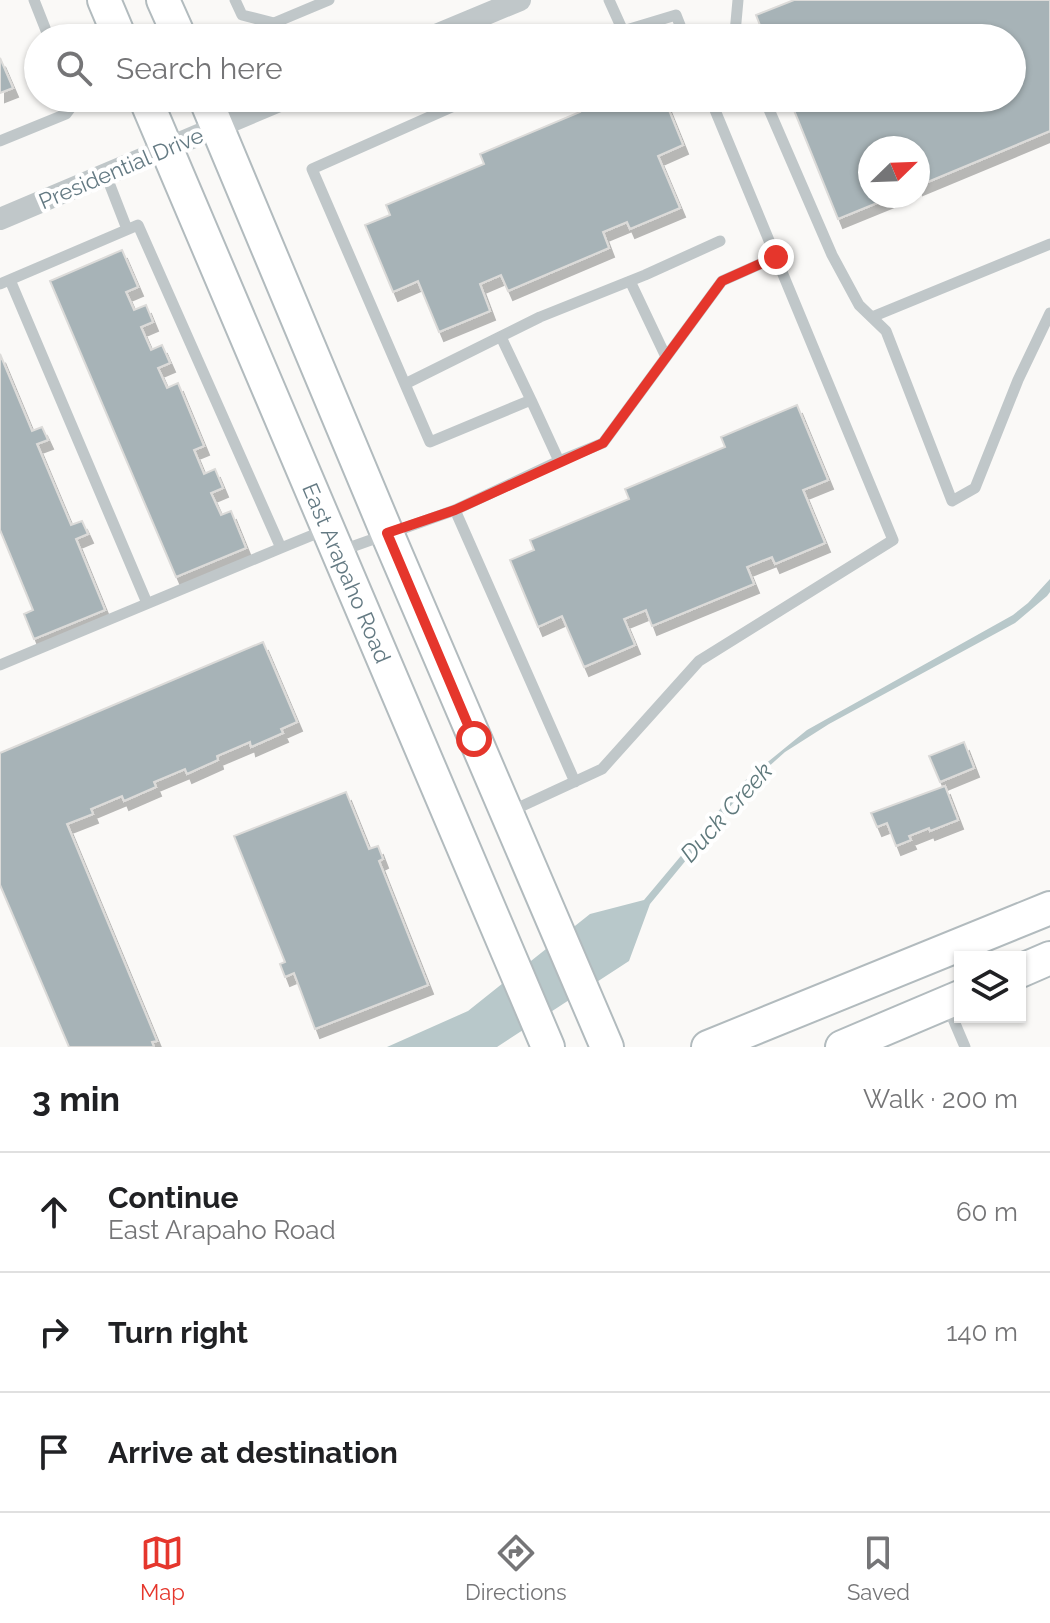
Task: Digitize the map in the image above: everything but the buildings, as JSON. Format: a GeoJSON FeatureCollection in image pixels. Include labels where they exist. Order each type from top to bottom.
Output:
{"type":"FeatureCollection","features":[{"type":"Feature","properties":{"kind":"main road"},"geometry":{"type":"LineString","coordinates":[[104,0],[114,24]]}},
{"type":"Feature","properties":{"kind":"main road"},"geometry":{"type":"LineString","coordinates":[[163,0],[174,24]]}},
{"type":"Feature","properties":{"kind":"main road","name":"East Arapaho Road"},"geometry":{"type":"LineString","coordinates":[[151,112],[548,1047]]}},
{"type":"Feature","properties":{"kind":"main road"},"geometry":{"type":"LineString","coordinates":[[212,112],[387,533],[606,1044]]}},
{"type":"Feature","properties":{"kind":"main road"},"geometry":{"type":"LineString","coordinates":[[708,1047],[1047,912]]}},
{"type":"Feature","properties":{"kind":"main road"},"geometry":{"type":"LineString","coordinates":[[1026,968],[1050,958]]}},
{"type":"Feature","properties":{"kind":"main road"},"geometry":{"type":"LineString","coordinates":[[846,1046],[953,1000]]}},
{"type":"Feature","properties":{"kind":"street"},"geometry":{"type":"LineString","coordinates":[[463,24],[520,0]]}},
{"type":"Feature","properties":{"kind":"street","name":"Presidential Drive"},"geometry":{"type":"LineString","coordinates":[[0,219],[167,150],[212,112]]}},
{"type":"Feature","properties":{"kind":"lane"},"geometry":{"type":"LineString","coordinates":[[34,0],[43,24]]}},
{"type":"Feature","properties":{"kind":"lane"},"geometry":{"type":"LineString","coordinates":[[235,0],[242,15],[274,23],[329,0]]}},
{"type":"Feature","properties":{"kind":"lane"},"geometry":{"type":"LineString","coordinates":[[609,0],[620,24]]}},
{"type":"Feature","properties":{"kind":"lane"},"geometry":{"type":"LineString","coordinates":[[736,24],[738,0]]}},
{"type":"Feature","properties":{"kind":"lane"},"geometry":{"type":"LineString","coordinates":[[646,24],[676,15],[680,24]]}},
{"type":"Feature","properties":{"kind":"lane"},"geometry":{"type":"LineString","coordinates":[[0,141],[68,112]]}},
{"type":"Feature","properties":{"kind":"lane"},"geometry":{"type":"LineString","coordinates":[[440,112],[312,169],[430,442],[531,400]]}},
{"type":"Feature","properties":{"kind":"lane"},"geometry":{"type":"LineString","coordinates":[[506,813],[602,769],[699,661],[893,540],[716,112]]}},
{"type":"Feature","properties":{"kind":"lane"},"geometry":{"type":"LineString","coordinates":[[770,112],[832,255],[859,305],[886,331],[952,501],[975,488],[1018,380],[1050,313]]}},
{"type":"Feature","properties":{"kind":"lane"},"geometry":{"type":"LineString","coordinates":[[106,175],[127,229]]}},
{"type":"Feature","properties":{"kind":"lane"},"geometry":{"type":"LineString","coordinates":[[147,603],[5,282],[127,229],[138,225],[281,548]]}},
{"type":"Feature","properties":{"kind":"lane"},"geometry":{"type":"LineString","coordinates":[[405,384],[540,317],[720,241]]}},
{"type":"Feature","properties":{"kind":"lane"},"geometry":{"type":"LineString","coordinates":[[872,317],[1050,244]]}},
{"type":"Feature","properties":{"kind":"lane"},"geometry":{"type":"LineString","coordinates":[[1,661],[281,548],[387,533],[455,510],[603,443],[722,281],[776,257]]}},
{"type":"Feature","properties":{"kind":"lane"},"geometry":{"type":"LineString","coordinates":[[630,281],[666,357]]}},
{"type":"Feature","properties":{"kind":"lane"},"geometry":{"type":"LineString","coordinates":[[501,337],[559,461]]}},
{"type":"Feature","properties":{"kind":"lane"},"geometry":{"type":"LineString","coordinates":[[455,510],[575,782]]}},
{"type":"Feature","properties":{"kind":"lane"},"geometry":{"type":"LineString","coordinates":[[953,1000],[965,1047]]}},
{"type":"Feature","properties":{"kind":"shaded area"},"geometry":{"type":"Polygon","coordinates":[[[1050,579],[1047,596],[1015,623],[829,724],[785,752],[747,786],[650,904],[629,961],[497,1047],[387,1047],[468,1011],[590,914],[644,900],[742,783],[807,730],[1013,615],[1050,579]]]}},
{"type":"Feature","properties":{"kind":"route"},"geometry":{"type":"LineString","coordinates":[[474,739],[387,533],[455,510],[603,443],[722,281],[776,257]]}},
{"type":"Feature","properties":{"kind":"water label","name":"Duck Creek"},"geometry":{"type":"Point","coordinates":[726,812]}}]}
